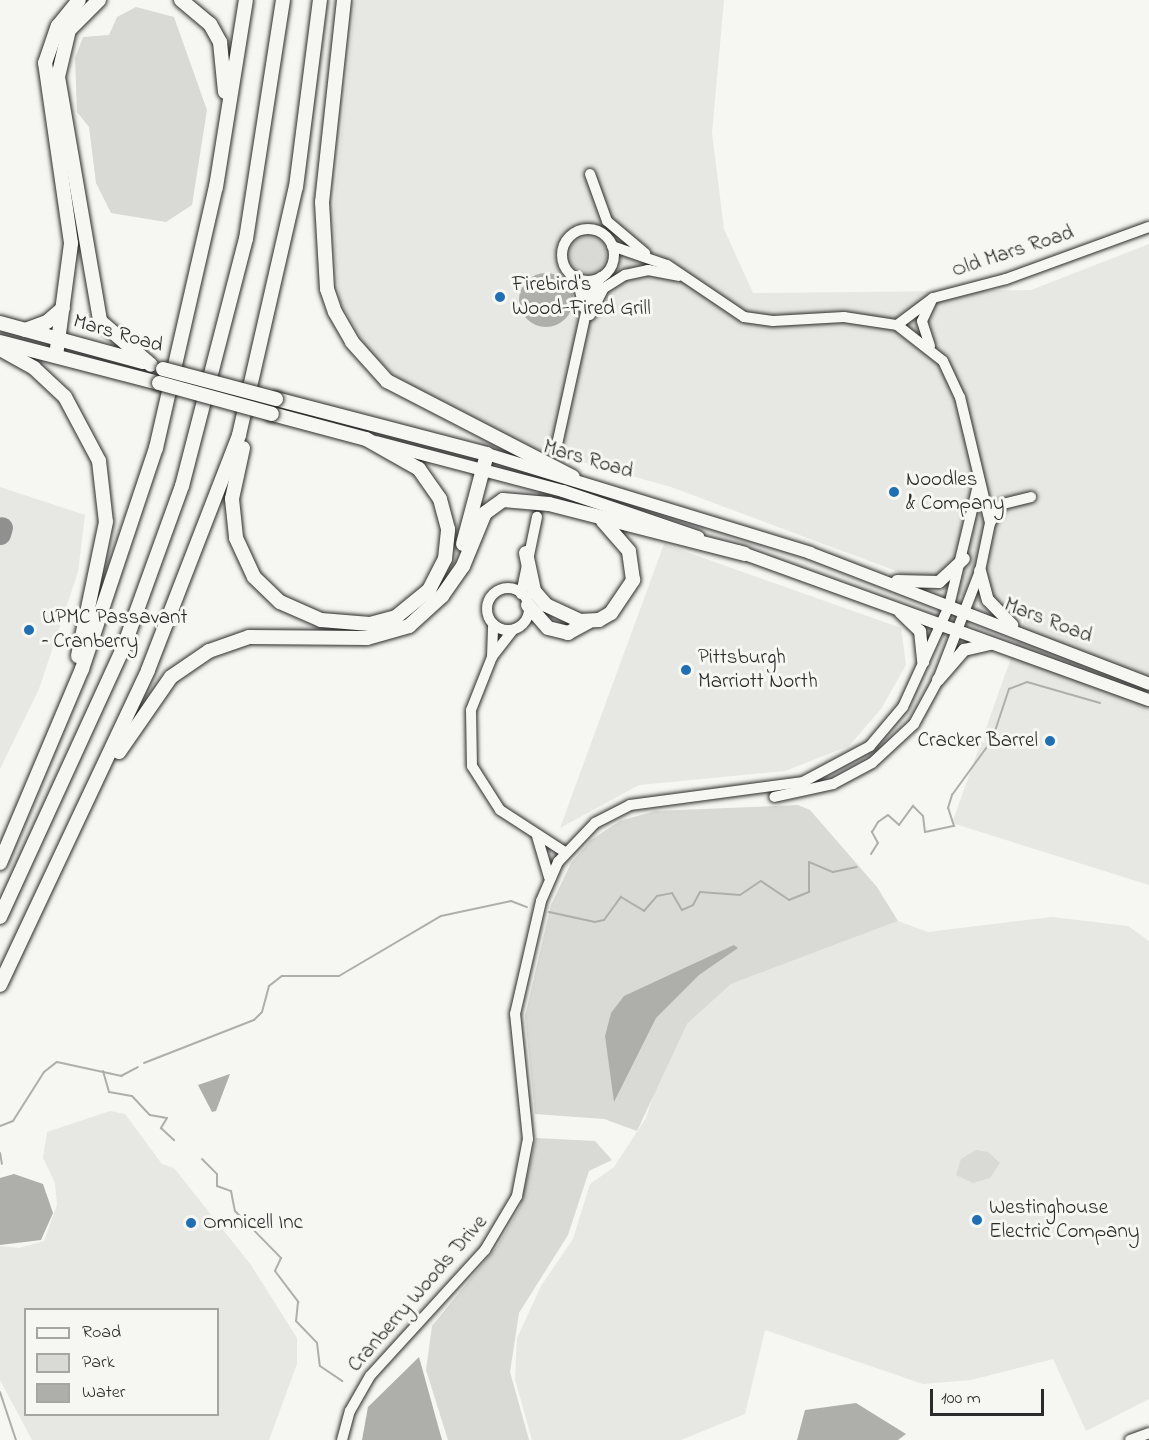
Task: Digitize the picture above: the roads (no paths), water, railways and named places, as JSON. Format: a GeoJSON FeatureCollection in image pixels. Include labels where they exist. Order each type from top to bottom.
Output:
{"type":"FeatureCollection","features":[{"type":"Feature","properties":{"kind":"highway"},"geometry":{"type":"LineString","coordinates":[[56,356],[61,340],[71,243],[45,63],[58,26],[79,0]]}},
{"type":"Feature","properties":{"kind":"highway"},"geometry":{"type":"LineString","coordinates":[[99,0],[69,30],[58,77],[100,321],[157,367]]}},
{"type":"Feature","properties":{"kind":"highway"},"geometry":{"type":"LineString","coordinates":[[181,0],[210,24],[226,71],[216,187]]}},
{"type":"Feature","properties":{"kind":"highway"},"geometry":{"type":"LineString","coordinates":[[0,863],[114,580],[156,448],[216,187],[246,0]]}},
{"type":"Feature","properties":{"kind":"highway"},"geometry":{"type":"LineString","coordinates":[[0,916],[124,646],[182,486],[246,239],[284,0]]}},
{"type":"Feature","properties":{"kind":"highway"},"geometry":{"type":"LineString","coordinates":[[320,0],[296,187],[234,483],[236,538],[254,577],[270,595],[333,623],[378,623],[406,611],[435,582],[448,545],[444,510],[430,481],[402,456],[366,439]]}},
{"type":"Feature","properties":{"kind":"highway"},"geometry":{"type":"LineString","coordinates":[[344,0],[322,202],[326,278],[335,312],[352,342],[387,381],[573,477]]}},
{"type":"Feature","properties":{"kind":"highway"},"geometry":{"type":"LineString","coordinates":[[24,330],[47,322],[63,308]]}},
{"type":"Feature","properties":{"kind":"highway","name":"Mars Road"},"geometry":{"type":"LineString","coordinates":[[0,323],[276,399],[485,461]]}},
{"type":"Feature","properties":{"kind":"highway","name":"Mars Road"},"geometry":{"type":"LineString","coordinates":[[0,342],[366,439]]}},
{"type":"Feature","properties":{"kind":"highway"},"geometry":{"type":"LineString","coordinates":[[0,985],[93,795],[202,538],[264,343]]}},
{"type":"Feature","properties":{"kind":"highway"},"geometry":{"type":"LineString","coordinates":[[0,349],[34,368],[65,397],[84,426],[104,486],[101,557],[61,716]]}},
{"type":"Feature","properties":{"kind":"highway"},"geometry":{"type":"LineString","coordinates":[[450,583],[485,461]]}},
{"type":"Feature","properties":{"kind":"highway"},"geometry":{"type":"LineString","coordinates":[[93,795],[157,693],[188,662],[249,637],[386,635],[423,616],[450,583],[484,513],[503,500],[524,498],[745,554]]}},
{"type":"Feature","properties":{"kind":"highway"},"geometry":{"type":"LineString","coordinates":[[525,599],[548,628],[568,633],[611,613],[633,580],[633,563],[624,540],[599,518]]}},
{"type":"Feature","properties":{"kind":"highway"},"geometry":{"type":"LineString","coordinates":[[526,553],[534,591],[546,604],[588,622]]}},
{"type":"Feature","properties":{"kind":"main road","name":"Mars Road"},"geometry":{"type":"LineString","coordinates":[[366,439],[573,477],[882,580],[1149,684]]}},
{"type":"Feature","properties":{"kind":"main road","name":"Mars Road"},"geometry":{"type":"LineString","coordinates":[[485,461],[887,603],[1149,700]]}},
{"type":"Feature","properties":{"kind":"main road"},"geometry":{"type":"LineString","coordinates":[[882,580],[931,584],[948,577],[964,560]]}},
{"type":"Feature","properties":{"kind":"main road"},"geometry":{"type":"LineString","coordinates":[[980,571],[987,600],[1022,633]]}},
{"type":"Feature","properties":{"kind":"main road"},"geometry":{"type":"LineString","coordinates":[[887,603],[920,631],[922,662]]}},
{"type":"Feature","properties":{"kind":"main road"},"geometry":{"type":"LineString","coordinates":[[938,680],[964,650],[996,644]]}},
{"type":"Feature","properties":{"kind":"street"},"geometry":{"type":"LineString","coordinates":[[590,174],[613,230],[750,318],[844,317],[897,325],[932,349]]}},
{"type":"Feature","properties":{"kind":"street","name":"Old Mars Road"},"geometry":{"type":"LineString","coordinates":[[897,325],[933,298],[1006,279],[1149,227]]}},
{"type":"Feature","properties":{"kind":"street"},"geometry":{"type":"LineString","coordinates":[[585,327],[577,279],[562,260],[569,236],[592,229],[612,246],[685,277]]}},
{"type":"Feature","properties":{"kind":"street"},"geometry":{"type":"LineString","coordinates":[[610,268],[612,246]]}},
{"type":"Feature","properties":{"kind":"street"},"geometry":{"type":"LineString","coordinates":[[556,449],[585,327],[590,294],[601,278],[610,268],[641,260],[685,277]]}},
{"type":"Feature","properties":{"kind":"street"},"geometry":{"type":"LineString","coordinates":[[585,327],[604,288],[625,274],[648,270],[685,277]]}},
{"type":"Feature","properties":{"kind":"street"},"geometry":{"type":"LineString","coordinates":[[577,279],[601,278]]}},
{"type":"Feature","properties":{"kind":"street"},"geometry":{"type":"LineString","coordinates":[[774,797],[833,784],[872,763],[914,724],[938,680],[980,571],[990,524],[988,496],[979,481],[957,387],[932,349],[922,321],[933,298]]}},
{"type":"Feature","properties":{"kind":"street","name":"Cranberry Woods Drive"},"geometry":{"type":"LineString","coordinates":[[342,1440],[370,1376],[484,1251],[518,1196],[528,1139],[515,1014],[549,877],[565,852],[618,810],[677,797],[791,785],[836,769],[885,732],[911,693],[922,662],[949,606],[964,560],[979,481]]}},
{"type":"Feature","properties":{"kind":"street"},"geometry":{"type":"LineString","coordinates":[[990,524],[1003,504],[1031,497]]}},
{"type":"Feature","properties":{"kind":"street"},"geometry":{"type":"LineString","coordinates":[[537,518],[522,571],[526,621],[513,630],[492,657],[471,710],[472,766],[500,810],[565,852]]}},
{"type":"Feature","properties":{"kind":"street"},"geometry":{"type":"LineString","coordinates":[[492,657],[493,624],[488,605],[495,593],[507,589],[522,571]]}},
{"type":"Feature","properties":{"kind":"street"},"geometry":{"type":"LineString","coordinates":[[507,589],[525,599]]}},
{"type":"Feature","properties":{"kind":"street"},"geometry":{"type":"LineString","coordinates":[[493,624],[513,630]]}},
{"type":"Feature","properties":{"kind":"street"},"geometry":{"type":"LineString","coordinates":[[537,836],[549,877]]}},
{"type":"Feature","properties":{"kind":"street"},"geometry":{"type":"LineString","coordinates":[[1130,1440],[1149,1433]]}},
{"type":"Feature","properties":{"kind":"water"},"geometry":{"type":"Polygon","coordinates":[[[541,273],[551,273],[561,277],[569,285],[573,300],[569,315],[561,323],[551,327],[541,327],[531,323],[523,315],[519,305],[519,295],[523,285],[531,277],[541,273]]]}},
{"type":"Feature","properties":{"kind":"water"},"geometry":{"type":"Polygon","coordinates":[[[734,945],[738,948],[699,975],[656,1018],[614,1102],[605,1036],[611,1013],[624,996],[734,945]]]}},
{"type":"Feature","properties":{"kind":"water"},"geometry":{"type":"Polygon","coordinates":[[[230,1074],[216,1111],[212,1112],[198,1085],[230,1074]]]}},
{"type":"Feature","properties":{"kind":"water"},"geometry":{"type":"Polygon","coordinates":[[[14,1174],[43,1184],[53,1213],[41,1240],[0,1245],[0,1178],[14,1174]]]}},
{"type":"Feature","properties":{"kind":"water"},"geometry":{"type":"Polygon","coordinates":[[[419,1357],[442,1440],[362,1440],[368,1407],[419,1357]]]}},
{"type":"Feature","properties":{"kind":"water"},"geometry":{"type":"Polygon","coordinates":[[[856,1403],[906,1434],[898,1440],[797,1440],[805,1410],[856,1403]]]}},
{"type":"Feature","properties":{"kind":"waterway"},"geometry":{"type":"LineString","coordinates":[[871,854],[878,843],[872,832],[878,822],[888,815],[899,825],[913,806],[923,816],[925,832],[954,826],[948,808],[952,795],[992,740],[1009,689],[1027,682],[1100,703]]}},
{"type":"Feature","properties":{"kind":"waterway"},"geometry":{"type":"LineString","coordinates":[[549,912],[595,922],[604,920],[621,897],[644,911],[657,896],[672,893],[682,910],[693,905],[700,892],[740,895],[761,881],[789,900],[809,892],[809,862],[833,872],[856,867]]}},
{"type":"Feature","properties":{"kind":"waterway"},"geometry":{"type":"LineString","coordinates":[[144,1063],[254,1020],[262,1012],[269,986],[282,976],[339,976],[441,916],[511,901],[527,907]]}},
{"type":"Feature","properties":{"kind":"waterway"},"geometry":{"type":"LineString","coordinates":[[0,1126],[13,1121],[44,1072],[57,1062],[121,1076],[138,1067]]}},
{"type":"Feature","properties":{"kind":"waterway"},"geometry":{"type":"LineString","coordinates":[[103,1071],[109,1092],[132,1096],[150,1115],[167,1118],[161,1128],[174,1140]]}},
{"type":"Feature","properties":{"kind":"waterway"},"geometry":{"type":"LineString","coordinates":[[0,1153],[2,1164]]}},
{"type":"Feature","properties":{"kind":"waterway"},"geometry":{"type":"LineString","coordinates":[[202,1159],[217,1174],[217,1186],[231,1191],[235,1211],[281,1258],[275,1271],[298,1302],[296,1321],[317,1343],[320,1366],[342,1381]]}},
{"type":"Feature","properties":{"kind":"waterway"},"geometry":{"type":"LineString","coordinates":[[0,1392],[16,1440]]}},
{"type":"Feature","properties":{"kind":"tunnel"},"geometry":{"type":"LineString","coordinates":[[537,517],[556,449]]}},
{"type":"Feature","properties":{"kind":"place","name":"Firebird's Wood-Fired Grill"},"geometry":{"type":"Point","coordinates":[500,297]}},
{"type":"Feature","properties":{"kind":"place","name":"Noodles & Company"},"geometry":{"type":"Point","coordinates":[894,492]}},
{"type":"Feature","properties":{"kind":"place","name":"UPMC Passavant – Cranberry"},"geometry":{"type":"Point","coordinates":[29,630]}},
{"type":"Feature","properties":{"kind":"place","name":"Pittsburgh Marriott North"},"geometry":{"type":"Point","coordinates":[686,670]}},
{"type":"Feature","properties":{"kind":"place","name":"Cracker Barrel"},"geometry":{"type":"Point","coordinates":[1050,741]}},
{"type":"Feature","properties":{"kind":"place","name":"Westinghouse Electric Company"},"geometry":{"type":"Point","coordinates":[977,1220]}},
{"type":"Feature","properties":{"kind":"place","name":"Omnicell Inc"},"geometry":{"type":"Point","coordinates":[191,1223]}}]}
